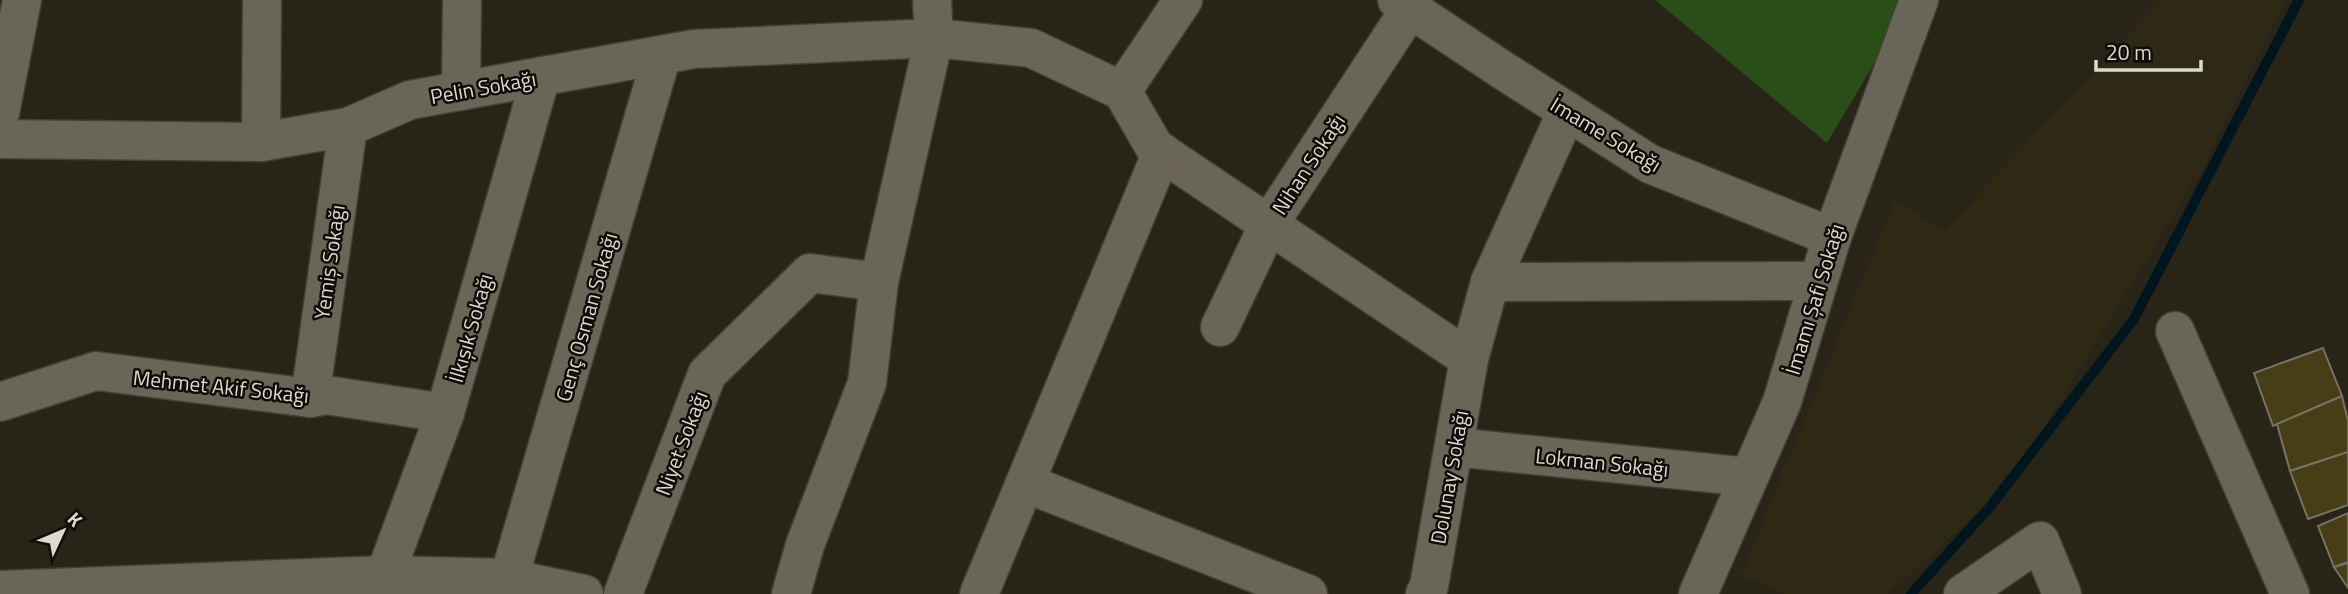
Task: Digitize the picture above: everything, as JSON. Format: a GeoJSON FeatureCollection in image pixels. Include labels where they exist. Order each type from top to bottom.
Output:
{"type":"FeatureCollection","features":[{"type":"Feature","properties":{"kind":"street"},"geometry":{"type":"LineString","coordinates":[[0,113],[22,0]]}},
{"type":"Feature","properties":{"kind":"street"},"geometry":{"type":"LineString","coordinates":[[261,142],[262,0]]}},
{"type":"Feature","properties":{"kind":"street"},"geometry":{"type":"LineString","coordinates":[[461,90],[462,0]]}},
{"type":"Feature","properties":{"kind":"street"},"geometry":{"type":"LineString","coordinates":[[791,594],[805,545],[867,383],[879,282],[933,38],[932,0]]}},
{"type":"Feature","properties":{"kind":"street"},"geometry":{"type":"LineString","coordinates":[[1182,0],[1122,90],[1154,148],[1469,359]]}},
{"type":"Feature","properties":{"kind":"street","name":"İmamı Şafi Sokağı"},"geometry":{"type":"LineString","coordinates":[[1698,594],[1782,402],[1832,237],[1919,0]]}},
{"type":"Feature","properties":{"kind":"street","name":"İmame Sokağı"},"geometry":{"type":"LineString","coordinates":[[1404,4],[1650,164],[1832,237]]}},
{"type":"Feature","properties":{"kind":"street","name":"Nihan Sokağı"},"geometry":{"type":"LineString","coordinates":[[1220,327],[1269,224],[1404,4]]}},
{"type":"Feature","properties":{"kind":"street","name":"Pelin Sokağı"},"geometry":{"type":"LineString","coordinates":[[0,139],[261,142],[348,127],[410,100],[694,49],[933,38],[1031,48],[1122,90]]}},
{"type":"Feature","properties":{"kind":"street","name":"Genç Osman Sokağı"},"geometry":{"type":"LineString","coordinates":[[509,578],[662,55]]}},
{"type":"Feature","properties":{"kind":"street","name":"İlkışık Sokağı"},"geometry":{"type":"LineString","coordinates":[[385,575],[445,413],[541,76]]}},
{"type":"Feature","properties":{"kind":"street"},"geometry":{"type":"LineString","coordinates":[[1567,111],[1490,282],[1818,281]]}},
{"type":"Feature","properties":{"kind":"street","name":"Yemiş Sokağı"},"geometry":{"type":"LineString","coordinates":[[310,398],[348,127]]}},
{"type":"Feature","properties":{"kind":"street"},"geometry":{"type":"LineString","coordinates":[[979,594],[1161,152]]}},
{"type":"Feature","properties":{"kind":"street","name":"Niyet Sokağı"},"geometry":{"type":"LineString","coordinates":[[624,594],[707,374],[810,273],[879,282]]}},
{"type":"Feature","properties":{"kind":"street","name":"Dolunay Sokağı"},"geometry":{"type":"LineString","coordinates":[[1425,594],[1429,586],[1469,359],[1490,282]]}},
{"type":"Feature","properties":{"kind":"street"},"geometry":{"type":"LineString","coordinates":[[2175,331],[2290,594]]}},
{"type":"Feature","properties":{"kind":"street","name":"Mehmet Akif Sokağı"},"geometry":{"type":"LineString","coordinates":[[0,401],[96,372],[310,398],[326,395],[445,413]]}},
{"type":"Feature","properties":{"kind":"street","name":"Lokman Sokağı"},"geometry":{"type":"LineString","coordinates":[[1454,447],[1749,477]]}},
{"type":"Feature","properties":{"kind":"street"},"geometry":{"type":"LineString","coordinates":[[1025,483],[1308,594]]}},
{"type":"Feature","properties":{"kind":"street"},"geometry":{"type":"LineString","coordinates":[[1963,594],[2040,541],[2062,594]]}},
{"type":"Feature","properties":{"kind":"street"},"geometry":{"type":"LineString","coordinates":[[0,590],[385,575],[509,578],[584,594]]}},
{"type":"Feature","properties":{"kind":"shaded area"},"geometry":{"type":"Polygon","coordinates":[[[2162,0],[2285,0],[2200,172],[2010,483],[1888,594],[1784,594],[1741,575],[1895,200],[1944,231],[2162,0]]]}},
{"type":"Feature","properties":{"kind":"green space"},"geometry":{"type":"Polygon","coordinates":[[[1655,0],[1912,0],[1827,143],[1655,0]]]}},
{"type":"Feature","properties":{"kind":"building"},"geometry":{"type":"Polygon","coordinates":[[[2323,348],[2342,396],[2273,426],[2254,373],[2323,348]]]}},
{"type":"Feature","properties":{"kind":"building"},"geometry":{"type":"Polygon","coordinates":[[[2342,396],[2348,421],[2348,452],[2290,471],[2277,424],[2342,396]]]}},
{"type":"Feature","properties":{"kind":"building"},"geometry":{"type":"Polygon","coordinates":[[[2348,452],[2348,505],[2308,519],[2290,471],[2348,452]]]}},
{"type":"Feature","properties":{"kind":"building"},"geometry":{"type":"Polygon","coordinates":[[[2348,513],[2348,562],[2334,567],[2318,526],[2348,513]]]}},
{"type":"Feature","properties":{"kind":"building"},"geometry":{"type":"Polygon","coordinates":[[[2348,563],[2348,588],[2334,567],[2348,563]]]}},
{"type":"Feature","properties":{"kind":"waterway"},"geometry":{"type":"LineString","coordinates":[[1911,594],[1989,508],[2134,319],[2299,0]]}}]}
